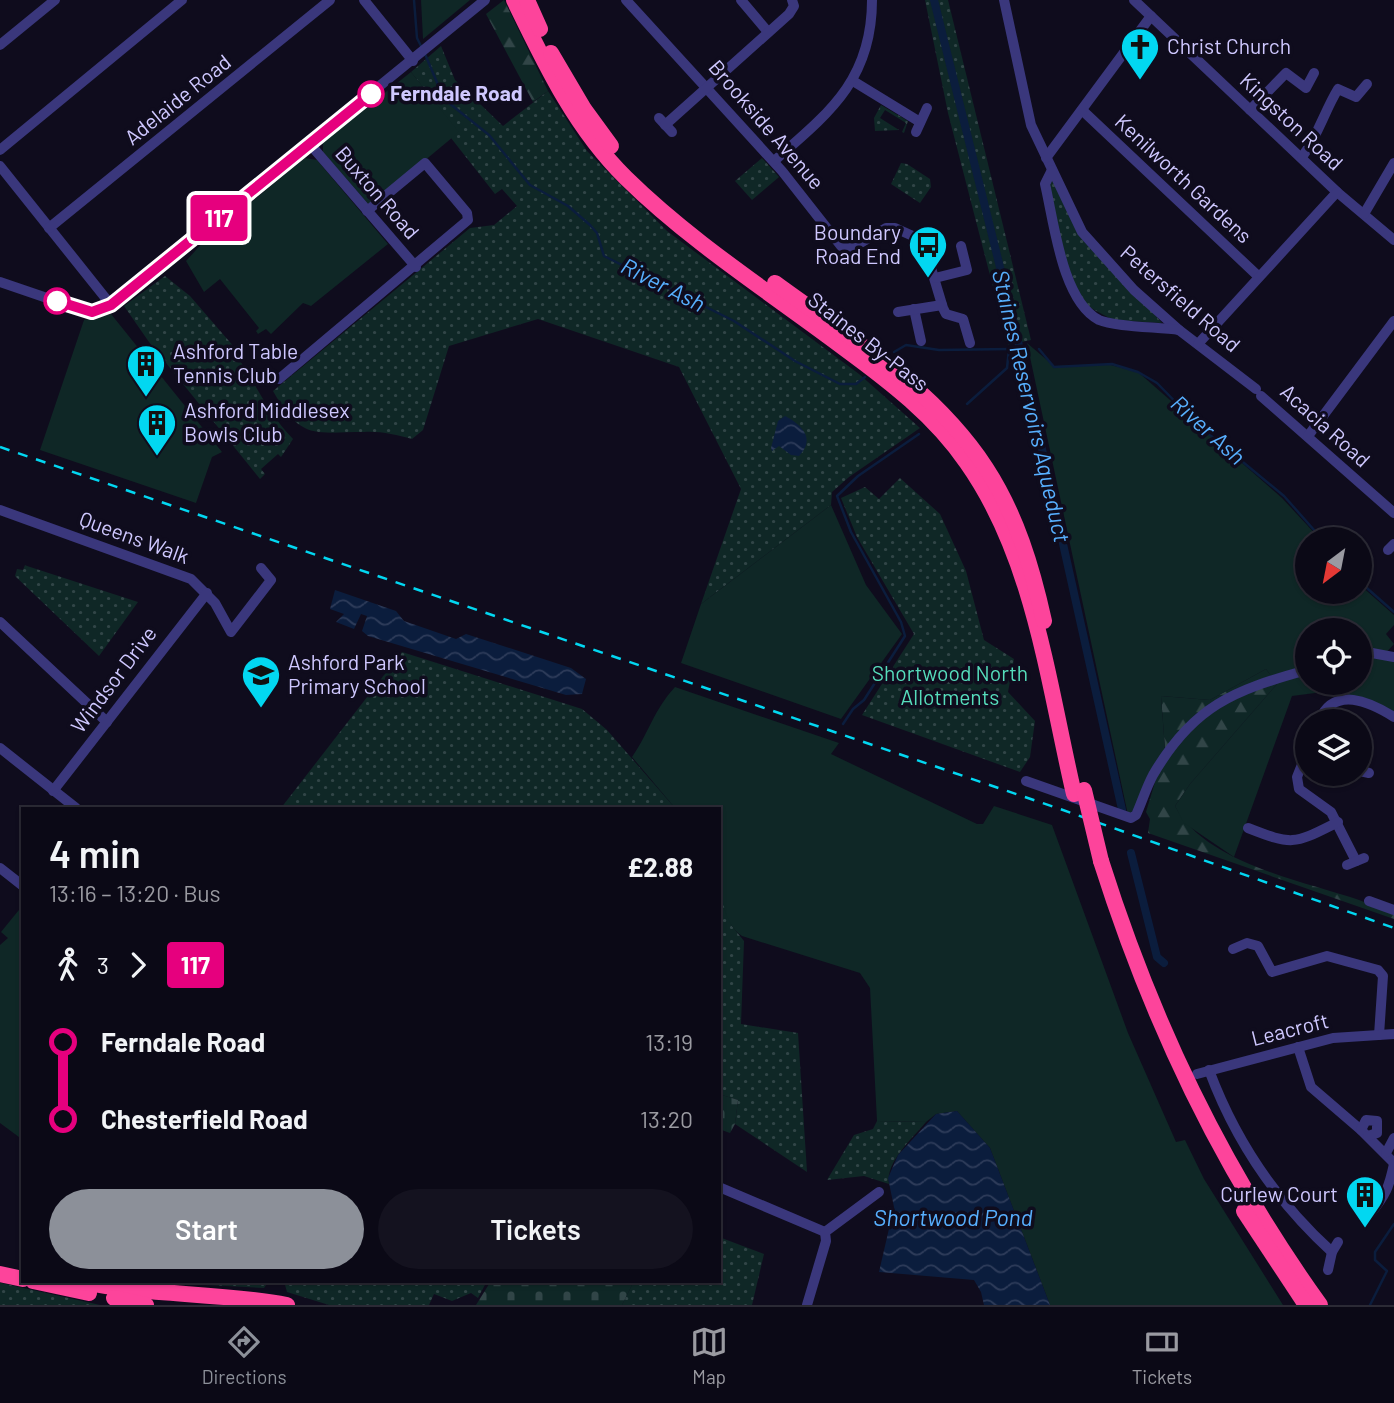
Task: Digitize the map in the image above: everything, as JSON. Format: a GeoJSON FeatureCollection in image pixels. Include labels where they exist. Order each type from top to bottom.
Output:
{"type":"FeatureCollection","features":[{"type":"Feature","properties":{"kind":"highway","name":"Staines By-Pass"},"geometry":{"type":"LineString","coordinates":[[514,0],[559,91],[582,127],[625,177],[680,225],[888,382],[932,420],[968,463],[997,513],[1021,574],[1079,792]]}},
{"type":"Feature","properties":{"kind":"highway","name":"Staines By-Pass"},"geometry":{"type":"LineString","coordinates":[[527,0],[554,57],[584,109],[611,147],[650,188],[917,389],[959,431],[985,467],[1017,528],[1028,558],[1079,792]]}},
{"type":"Feature","properties":{"kind":"highway"},"geometry":{"type":"LineString","coordinates":[[1079,792],[1096,862],[1134,989],[1172,1064],[1188,1084],[1255,1208],[1320,1305]]}},
{"type":"Feature","properties":{"kind":"highway"},"geometry":{"type":"LineString","coordinates":[[1188,1084],[1243,1209],[1306,1305]]}},
{"type":"Feature","properties":{"kind":"highway"},"geometry":{"type":"LineString","coordinates":[[0,1265],[21,1269]]}},
{"type":"Feature","properties":{"kind":"highway"},"geometry":{"type":"LineString","coordinates":[[0,1274],[21,1279]]}},
{"type":"Feature","properties":{"kind":"highway"},"geometry":{"type":"LineString","coordinates":[[42,1283],[146,1305]]}},
{"type":"Feature","properties":{"kind":"highway"},"geometry":{"type":"LineString","coordinates":[[89,1283],[134,1291],[286,1305]]}},
{"type":"Feature","properties":{"kind":"street"},"geometry":{"type":"LineString","coordinates":[[0,45],[55,0]]}},
{"type":"Feature","properties":{"kind":"street"},"geometry":{"type":"LineString","coordinates":[[0,150],[182,0]]}},
{"type":"Feature","properties":{"kind":"street","name":"Adelaide Road"},"geometry":{"type":"LineString","coordinates":[[49,228],[330,0]]}},
{"type":"Feature","properties":{"kind":"street"},"geometry":{"type":"LineString","coordinates":[[364,0],[420,55]]}},
{"type":"Feature","properties":{"kind":"street"},"geometry":{"type":"LineString","coordinates":[[0,282],[85,311],[99,311],[111,305],[485,0]]}},
{"type":"Feature","properties":{"kind":"street","name":"Brookside Avenue"},"geometry":{"type":"LineString","coordinates":[[626,0],[774,161],[841,246],[852,248],[881,230],[895,228],[915,237],[925,247],[935,278]]}},
{"type":"Feature","properties":{"kind":"street"},"geometry":{"type":"LineString","coordinates":[[741,0],[768,32]]}},
{"type":"Feature","properties":{"kind":"street"},"geometry":{"type":"LineString","coordinates":[[665,125],[792,10],[792,0]]}},
{"type":"Feature","properties":{"kind":"street"},"geometry":{"type":"LineString","coordinates":[[774,161],[834,107],[853,80],[870,36],[872,0]]}},
{"type":"Feature","properties":{"kind":"street","name":"Petersfield Road"},"geometry":{"type":"LineString","coordinates":[[1004,0],[1031,125],[1082,232],[1097,252],[1179,330],[1259,392]]}},
{"type":"Feature","properties":{"kind":"street","name":"Kingston Road"},"geometry":{"type":"LineString","coordinates":[[1134,0],[1338,192],[1394,240]]}},
{"type":"Feature","properties":{"kind":"street"},"geometry":{"type":"LineString","coordinates":[[1046,158],[1151,16]]}},
{"type":"Feature","properties":{"kind":"street"},"geometry":{"type":"LineString","coordinates":[[1250,110],[1286,73],[1306,88],[1314,74]]}},
{"type":"Feature","properties":{"kind":"street"},"geometry":{"type":"LineString","coordinates":[[853,80],[918,127],[927,108]]}},
{"type":"Feature","properties":{"kind":"street"},"geometry":{"type":"LineString","coordinates":[[1302,157],[1316,139],[1325,110],[1338,89],[1356,97],[1367,84]]}},
{"type":"Feature","properties":{"kind":"street","name":"Kenilworth Gardens"},"geometry":{"type":"LineString","coordinates":[[1082,110],[1258,276]]}},
{"type":"Feature","properties":{"kind":"street","name":"Buxton Road"},"geometry":{"type":"LineString","coordinates":[[309,143],[416,267]]}},
{"type":"Feature","properties":{"kind":"street"},"geometry":{"type":"LineString","coordinates":[[279,379],[416,267],[468,220],[467,213],[425,163],[367,211]]}},
{"type":"Feature","properties":{"kind":"street"},"geometry":{"type":"LineString","coordinates":[[1364,214],[1394,163]]}},
{"type":"Feature","properties":{"kind":"street"},"geometry":{"type":"LineString","coordinates":[[0,166],[111,305]]}},
{"type":"Feature","properties":{"kind":"street"},"geometry":{"type":"LineString","coordinates":[[1052,170],[1045,184],[1076,300],[1100,320],[1179,330]]}},
{"type":"Feature","properties":{"kind":"street"},"geometry":{"type":"LineString","coordinates":[[1198,344],[1338,192]]}},
{"type":"Feature","properties":{"kind":"street"},"geometry":{"type":"LineString","coordinates":[[961,246],[967,270],[935,278],[946,314],[963,319],[970,342]]}},
{"type":"Feature","properties":{"kind":"street"},"geometry":{"type":"LineString","coordinates":[[898,312],[942,305]]}},
{"type":"Feature","properties":{"kind":"street"},"geometry":{"type":"LineString","coordinates":[[914,309],[921,341]]}},
{"type":"Feature","properties":{"kind":"street"},"geometry":{"type":"LineString","coordinates":[[1308,436],[1394,321]]}},
{"type":"Feature","properties":{"kind":"street","name":"Acacia Road"},"geometry":{"type":"LineString","coordinates":[[1259,392],[1394,513]]}},
{"type":"Feature","properties":{"kind":"street","name":"Queens Walk"},"geometry":{"type":"LineString","coordinates":[[0,510],[191,579],[207,593],[231,632],[271,580],[261,568]]}},
{"type":"Feature","properties":{"kind":"street","name":"Windsor Drive"},"geometry":{"type":"LineString","coordinates":[[53,791],[207,593]]}},
{"type":"Feature","properties":{"kind":"street"},"geometry":{"type":"LineString","coordinates":[[0,622],[107,722]]}},
{"type":"Feature","properties":{"kind":"street"},"geometry":{"type":"LineString","coordinates":[[1372,653],[1394,657]]}},
{"type":"Feature","properties":{"kind":"street"},"geometry":{"type":"LineString","coordinates":[[1026,781],[1118,816],[1131,818],[1136,815],[1152,777],[1166,756],[1202,715],[1240,690],[1295,674]]}},
{"type":"Feature","properties":{"kind":"street"},"geometry":{"type":"LineString","coordinates":[[1326,709],[1340,699],[1373,705],[1394,717]]}},
{"type":"Feature","properties":{"kind":"street"},"geometry":{"type":"LineString","coordinates":[[0,748],[75,807]]}},
{"type":"Feature","properties":{"kind":"street"},"geometry":{"type":"LineString","coordinates":[[1298,786],[1331,812],[1356,861]]}},
{"type":"Feature","properties":{"kind":"street"},"geometry":{"type":"LineString","coordinates":[[1248,828],[1280,841],[1294,842],[1338,822]]}},
{"type":"Feature","properties":{"kind":"street"},"geometry":{"type":"LineString","coordinates":[[0,868],[21,884]]}},
{"type":"Feature","properties":{"kind":"street"},"geometry":{"type":"LineString","coordinates":[[1368,901],[1394,910]]}},
{"type":"Feature","properties":{"kind":"street"},"geometry":{"type":"LineString","coordinates":[[1235,944],[1258,946],[1272,972],[1327,956],[1378,970],[1383,976],[1379,1035]]}},
{"type":"Feature","properties":{"kind":"street","name":"Leacroft"},"geometry":{"type":"LineString","coordinates":[[1188,1084],[1209,1070],[1333,1038],[1394,1034]]}},
{"type":"Feature","properties":{"kind":"street"},"geometry":{"type":"LineString","coordinates":[[1298,1047],[1311,1087],[1365,1133],[1394,1163],[1387,1194],[1370,1214]]}},
{"type":"Feature","properties":{"kind":"street"},"geometry":{"type":"LineString","coordinates":[[1209,1070],[1237,1135],[1284,1202],[1335,1247],[1328,1270]]}},
{"type":"Feature","properties":{"kind":"street"},"geometry":{"type":"LineString","coordinates":[[1386,1153],[1394,1138]]}},
{"type":"Feature","properties":{"kind":"street"},"geometry":{"type":"LineString","coordinates":[[721,1188],[825,1232]]}},
{"type":"Feature","properties":{"kind":"street"},"geometry":{"type":"LineString","coordinates":[[825,1232],[879,1192]]}},
{"type":"Feature","properties":{"kind":"street"},"geometry":{"type":"LineString","coordinates":[[807,1305],[826,1241],[825,1232]]}},
{"type":"Feature","properties":{"kind":"green space"},"geometry":{"type":"Polygon","coordinates":[[[421,0],[470,0],[423,39],[421,0]]]}},
{"type":"Feature","properties":{"kind":"green space"},"geometry":{"type":"Polygon","coordinates":[[[504,0],[548,91],[533,102],[486,14],[504,0]]]}},
{"type":"Feature","properties":{"kind":"green space"},"geometry":{"type":"Polygon","coordinates":[[[925,0],[948,0],[1031,340],[1008,345],[948,113],[925,0]]]}},
{"type":"Feature","properties":{"kind":"green space"},"geometry":{"type":"Polygon","coordinates":[[[441,46],[455,80],[503,126],[548,91],[587,151],[667,231],[859,374],[920,428],[849,477],[832,492],[831,505],[701,604],[741,489],[679,367],[538,319],[449,346],[423,430],[412,439],[376,432],[333,433],[311,430],[292,418],[273,391],[470,228],[494,225],[517,206],[502,189],[495,194],[451,138],[458,132],[411,72],[441,46]]]}},
{"type":"Feature","properties":{"kind":"green space"},"geometry":{"type":"Polygon","coordinates":[[[411,72],[459,132],[370,206],[323,152],[323,142],[411,72]]]}},
{"type":"Feature","properties":{"kind":"green space"},"geometry":{"type":"Polygon","coordinates":[[[881,105],[908,121],[904,133],[902,132],[906,123],[885,110],[880,118],[899,130],[875,131],[874,118],[881,105]]]}},
{"type":"Feature","properties":{"kind":"green space"},"geometry":{"type":"Polygon","coordinates":[[[305,158],[317,160],[388,244],[311,306],[303,303],[271,334],[266,329],[258,334],[256,331],[259,328],[220,279],[204,292],[186,261],[206,239],[305,158]]]}},
{"type":"Feature","properties":{"kind":"green space"},"geometry":{"type":"Polygon","coordinates":[[[762,158],[779,177],[752,200],[735,181],[762,158]]]}},
{"type":"Feature","properties":{"kind":"green space"},"geometry":{"type":"Polygon","coordinates":[[[901,163],[930,179],[931,187],[920,203],[891,184],[901,163]]]}},
{"type":"Feature","properties":{"kind":"green space"},"geometry":{"type":"Polygon","coordinates":[[[1052,170],[1082,232],[1162,323],[1113,320],[1076,300],[1045,184],[1052,170]]]}},
{"type":"Feature","properties":{"kind":"green space"},"geometry":{"type":"Polygon","coordinates":[[[165,276],[190,296],[235,348],[233,350],[268,407],[293,439],[281,457],[278,454],[261,469],[265,474],[260,479],[149,342],[124,306],[165,276]]]}},
{"type":"Feature","properties":{"kind":"green space"},"geometry":{"type":"Polygon","coordinates":[[[111,314],[222,452],[212,457],[196,503],[40,450],[84,320],[111,314]]]}},
{"type":"Feature","properties":{"kind":"green space"},"geometry":{"type":"Polygon","coordinates":[[[1027,343],[1054,366],[1107,364],[1138,372],[1282,498],[1309,527],[1295,527],[1295,604],[1372,604],[1372,596],[1394,615],[1394,625],[1386,634],[1394,644],[1383,656],[1394,661],[1394,716],[1349,695],[1372,695],[1372,618],[1295,618],[1295,695],[1300,695],[1292,696],[1234,857],[1184,823],[1175,806],[1190,784],[1277,684],[1266,669],[1210,700],[1161,696],[1165,749],[1136,808],[1128,815],[1027,343]]]}},
{"type":"Feature","properties":{"kind":"green space","name":"Shortwood North Allotments"},"geometry":{"type":"Polygon","coordinates":[[[900,478],[940,514],[966,571],[984,640],[1014,659],[1008,692],[1035,721],[1030,757],[1020,772],[862,715],[914,634],[857,537],[841,498],[865,487],[879,499],[900,478]]]}},
{"type":"Feature","properties":{"kind":"green space"},"geometry":{"type":"Polygon","coordinates":[[[831,505],[866,585],[902,634],[841,719],[681,663],[701,604],[831,505]]]}},
{"type":"Feature","properties":{"kind":"green space"},"geometry":{"type":"Polygon","coordinates":[[[25,565],[138,602],[99,656],[15,576],[17,569],[23,570],[25,565]]]}},
{"type":"Feature","properties":{"kind":"green space"},"geometry":{"type":"Polygon","coordinates":[[[402,652],[582,709],[607,730],[674,807],[282,807],[402,652]]]}},
{"type":"Feature","properties":{"kind":"green space"},"geometry":{"type":"Polygon","coordinates":[[[1266,669],[1277,684],[1190,784],[1175,806],[1189,826],[1232,856],[1284,877],[1363,902],[1394,915],[1394,919],[1148,833],[1150,819],[1146,812],[1165,749],[1161,696],[1210,700],[1266,669]]]}},
{"type":"Feature","properties":{"kind":"green space"},"geometry":{"type":"Polygon","coordinates":[[[675,687],[839,743],[831,754],[977,824],[983,824],[994,806],[1052,825],[1128,1033],[1176,1142],[1185,1140],[1204,1179],[1283,1305],[1050,1305],[990,1148],[957,1111],[936,1114],[926,1122],[877,1121],[870,988],[860,973],[742,936],[732,926],[721,890],[721,807],[674,807],[632,757],[662,704],[675,687]]]}},
{"type":"Feature","properties":{"kind":"green space"},"geometry":{"type":"Polygon","coordinates":[[[721,890],[732,926],[744,941],[741,1024],[798,1033],[807,1172],[735,1124],[738,1100],[721,1095],[721,890]]]}},
{"type":"Feature","properties":{"kind":"green space"},"geometry":{"type":"Polygon","coordinates":[[[21,907],[21,1139],[0,1123],[0,945],[8,938],[1,932],[21,907]]]}},
{"type":"Feature","properties":{"kind":"green space"},"geometry":{"type":"Polygon","coordinates":[[[721,1095],[738,1100],[735,1124],[730,1133],[721,1130],[721,1095]]]}},
{"type":"Feature","properties":{"kind":"green space"},"geometry":{"type":"Polygon","coordinates":[[[877,1121],[926,1122],[891,1167],[889,1184],[864,1176],[827,1180],[854,1135],[873,1129],[877,1121]]]}},
{"type":"Feature","properties":{"kind":"green space"},"geometry":{"type":"Polygon","coordinates":[[[721,1238],[764,1254],[752,1305],[622,1305],[633,1283],[721,1283],[721,1238]]]}},
{"type":"Feature","properties":{"kind":"green space"},"geometry":{"type":"Polygon","coordinates":[[[1,1283],[100,1305],[0,1305],[1,1283]]]}},
{"type":"Feature","properties":{"kind":"green space"},"geometry":{"type":"Polygon","coordinates":[[[166,1283],[268,1283],[264,1288],[166,1283]]]}},
{"type":"Feature","properties":{"kind":"green space"},"geometry":{"type":"Polygon","coordinates":[[[285,1283],[486,1283],[478,1298],[471,1293],[452,1301],[434,1294],[429,1305],[329,1305],[287,1292],[285,1283]]]}},
{"type":"Feature","properties":{"kind":"green space"},"geometry":{"type":"Polygon","coordinates":[[[490,1283],[633,1283],[622,1305],[476,1305],[490,1283]]]}},
{"type":"Feature","properties":{"kind":"water"},"geometry":{"type":"Polygon","coordinates":[[[785,416],[801,428],[807,438],[804,450],[799,456],[791,455],[779,446],[772,451],[778,421],[785,416]]]}},
{"type":"Feature","properties":{"kind":"water"},"geometry":{"type":"Polygon","coordinates":[[[335,590],[396,611],[404,621],[456,639],[466,634],[571,668],[586,679],[582,694],[566,695],[368,636],[362,631],[367,616],[361,614],[354,629],[336,622],[344,614],[330,609],[335,590]]]}},
{"type":"Feature","properties":{"kind":"water","name":"Shortwood Pond"},"geometry":{"type":"Polygon","coordinates":[[[957,1111],[990,1148],[1050,1305],[984,1305],[974,1280],[879,1272],[894,1207],[888,1178],[898,1155],[936,1114],[957,1111]]]}},
{"type":"Feature","properties":{"kind":"waterway","name":"River Ash"},"geometry":{"type":"LineString","coordinates":[[414,0],[417,38],[422,48]]}},
{"type":"Feature","properties":{"kind":"waterway","name":"Staines Reservoirs Aqueduct"},"geometry":{"type":"LineString","coordinates":[[934,0],[1016,332],[1123,814]]}},
{"type":"Feature","properties":{"kind":"waterway","name":"River Ash"},"geometry":{"type":"LineString","coordinates":[[425,54],[444,99],[489,135],[530,185],[568,206],[590,225],[597,233],[604,256],[734,321],[795,361],[840,384],[856,384],[865,377]]}},
{"type":"Feature","properties":{"kind":"waterway","name":"River Ash"},"geometry":{"type":"LineString","coordinates":[[894,352],[906,345],[939,350],[1010,349]]}},
{"type":"Feature","properties":{"kind":"waterway"},"geometry":{"type":"LineString","coordinates":[[967,404],[1007,368],[1009,349]]}},
{"type":"Feature","properties":{"kind":"waterway","name":"River Ash"},"geometry":{"type":"LineString","coordinates":[[1039,349],[1054,367],[1112,364],[1138,372],[1157,383],[1197,424],[1284,496],[1311,527]]}},
{"type":"Feature","properties":{"kind":"waterway"},"geometry":{"type":"LineString","coordinates":[[843,724],[853,709],[864,700],[905,636],[901,622],[851,532],[837,496],[858,476],[919,434]]}},
{"type":"Feature","properties":{"kind":"waterway","name":"River Ash"},"geometry":{"type":"LineString","coordinates":[[1372,593],[1394,612]]}},
{"type":"Feature","properties":{"kind":"waterway","name":"Staines Reservoirs Aqueduct"},"geometry":{"type":"LineString","coordinates":[[1131,853],[1157,957],[1164,963]]}},
{"type":"Feature","properties":{"kind":"waterway","name":"River Ash"},"geometry":{"type":"LineString","coordinates":[[1370,1305],[1387,1271],[1375,1260],[1375,1252],[1394,1224]]}},
{"type":"Feature","properties":{"kind":"railway"},"geometry":{"type":"LineString","coordinates":[[0,447],[1060,809],[1394,928]]}},
{"type":"Feature","properties":{"kind":"bus line","name":"117"},"geometry":{"type":"LineString","coordinates":[[57,301],[92,312],[111,305],[371,94]]}},
{"type":"Feature","properties":{"kind":"place","name":"Christ Church"},"geometry":{"type":"Point","coordinates":[1140,81]}},
{"type":"Feature","properties":{"kind":"place","name":"Ferndale Road"},"geometry":{"type":"Point","coordinates":[371,94]}},
{"type":"Feature","properties":{"kind":"place","name":"Boundary Road End"},"geometry":{"type":"Point","coordinates":[928,279]}},
{"type":"Feature","properties":{"kind":"place","name":"Ashford Table Tennis Club"},"geometry":{"type":"Point","coordinates":[146,398]}},
{"type":"Feature","properties":{"kind":"place","name":"Ashford Middlesex Bowls Club"},"geometry":{"type":"Point","coordinates":[157,457]}},
{"type":"Feature","properties":{"kind":"place","name":"Ashford Park Primary School"},"geometry":{"type":"Point","coordinates":[261,709]}},
{"type":"Feature","properties":{"kind":"place","name":"Curlew Court"},"geometry":{"type":"Point","coordinates":[1365,1229]}}]}
